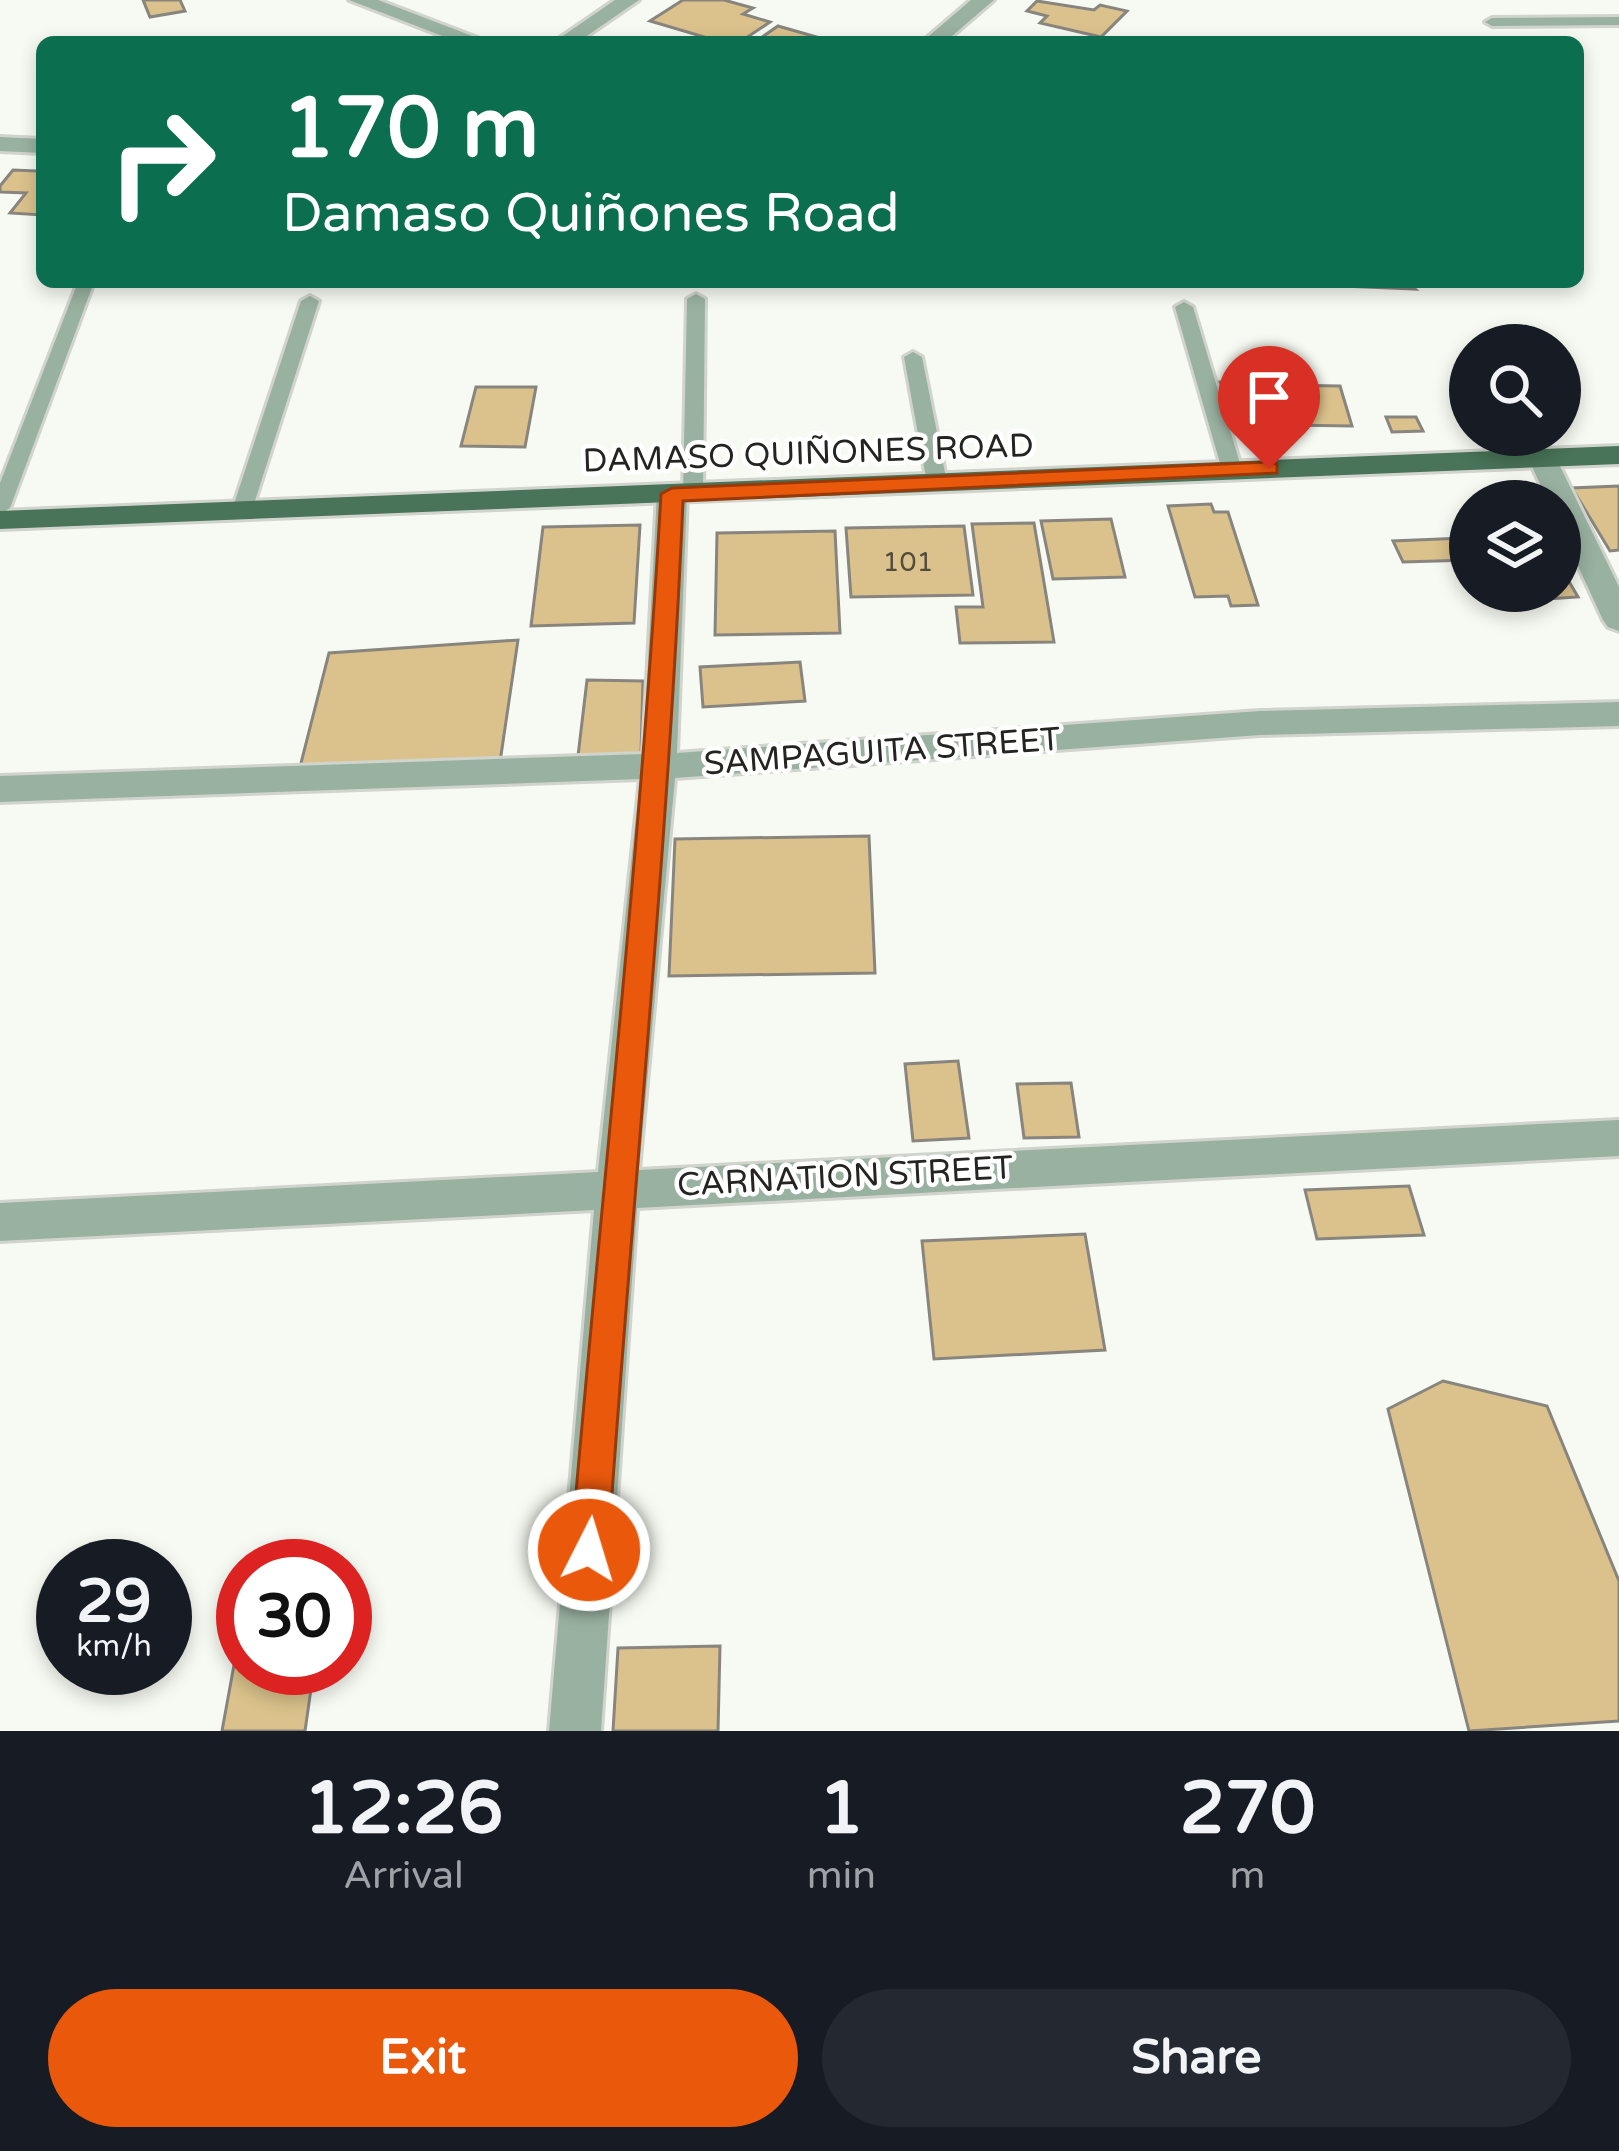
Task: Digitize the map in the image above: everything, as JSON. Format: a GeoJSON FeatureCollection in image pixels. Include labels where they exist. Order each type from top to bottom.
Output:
{"type":"FeatureCollection","features":[{"type":"Feature","properties":{"kind":"main road","name":"DAMASO QUIÑONES ROAD"},"geometry":{"type":"LineString","coordinates":[[0,520],[1619,455]]}},
{"type":"Feature","properties":{"kind":"street"},"geometry":{"type":"LineString","coordinates":[[359,0],[461,36]]}},
{"type":"Feature","properties":{"kind":"street"},"geometry":{"type":"LineString","coordinates":[[573,36],[629,0]]}},
{"type":"Feature","properties":{"kind":"street"},"geometry":{"type":"LineString","coordinates":[[939,36],[984,0]]}},
{"type":"Feature","properties":{"kind":"street"},"geometry":{"type":"LineString","coordinates":[[0,144],[36,146]]}},
{"type":"Feature","properties":{"kind":"street"},"geometry":{"type":"LineString","coordinates":[[1542,458],[1619,620]]}},
{"type":"Feature","properties":{"kind":"street"},"geometry":{"type":"LineString","coordinates":[[575,1731],[617,1186],[682,494]]}},
{"type":"Feature","properties":{"kind":"street","name":"SAMPAGUITA STREET"},"geometry":{"type":"LineString","coordinates":[[0,789],[658,766],[1125,732],[1619,714]]}},
{"type":"Feature","properties":{"kind":"street","name":"CARNATION STREET"},"geometry":{"type":"LineString","coordinates":[[0,1222],[617,1186],[1619,1138]]}},
{"type":"Feature","properties":{"kind":"lane"},"geometry":{"type":"LineString","coordinates":[[1492,22],[1619,21]]}},
{"type":"Feature","properties":{"kind":"lane"},"geometry":{"type":"LineString","coordinates":[[0,508],[84,288]]}},
{"type":"Feature","properties":{"kind":"lane"},"geometry":{"type":"LineString","coordinates":[[682,494],[696,299]]}},
{"type":"Feature","properties":{"kind":"lane"},"geometry":{"type":"LineString","coordinates":[[242,510],[310,301]]}},
{"type":"Feature","properties":{"kind":"lane"},"geometry":{"type":"LineString","coordinates":[[1184,307],[1232,470]]}},
{"type":"Feature","properties":{"kind":"lane"},"geometry":{"type":"LineString","coordinates":[[914,357],[938,483]]}},
{"type":"Feature","properties":{"kind":"building"},"geometry":{"type":"Polygon","coordinates":[[[143,0],[180,0],[185,11],[150,17],[143,0]]]}},
{"type":"Feature","properties":{"kind":"building"},"geometry":{"type":"Polygon","coordinates":[[[683,0],[724,0],[753,8],[743,14],[770,22],[749,36],[701,36],[650,21],[683,0]]]}},
{"type":"Feature","properties":{"kind":"building"},"geometry":{"type":"Polygon","coordinates":[[[1037,1],[1127,11],[1097,36],[1040,23],[1047,16],[1027,11],[1037,1]]]}},
{"type":"Feature","properties":{"kind":"building"},"geometry":{"type":"Polygon","coordinates":[[[778,26],[813,36],[764,36],[778,26]]]}},
{"type":"Feature","properties":{"kind":"building"},"geometry":{"type":"Polygon","coordinates":[[[13,170],[36,171],[36,215],[10,213],[26,193],[0,192],[13,170]]]}},
{"type":"Feature","properties":{"kind":"building"},"geometry":{"type":"Polygon","coordinates":[[[1215,382],[1274,383],[1279,405],[1219,404],[1215,382]]]}},
{"type":"Feature","properties":{"kind":"building"},"geometry":{"type":"Polygon","coordinates":[[[1276,385],[1340,386],[1352,426],[1287,425],[1276,385]]]}},
{"type":"Feature","properties":{"kind":"building"},"geometry":{"type":"Polygon","coordinates":[[[476,387],[536,387],[525,447],[461,446],[476,387]]]}},
{"type":"Feature","properties":{"kind":"building"},"geometry":{"type":"Polygon","coordinates":[[[1224,405],[1259,406],[1263,422],[1228,421],[1224,405]]]}},
{"type":"Feature","properties":{"kind":"building"},"geometry":{"type":"Polygon","coordinates":[[[1386,417],[1416,417],[1423,431],[1392,432],[1386,417]]]}},
{"type":"Feature","properties":{"kind":"building"},"geometry":{"type":"Polygon","coordinates":[[[1256,423],[1283,424],[1287,438],[1259,437],[1256,423]]]}},
{"type":"Feature","properties":{"kind":"building"},"geometry":{"type":"Polygon","coordinates":[[[1619,486],[1619,550],[1610,551],[1581,503],[1581,488],[1619,486]]]}},
{"type":"Feature","properties":{"kind":"building"},"geometry":{"type":"Polygon","coordinates":[[[1211,504],[1214,512],[1228,512],[1258,605],[1231,606],[1228,596],[1195,597],[1168,506],[1211,504]]]}},
{"type":"Feature","properties":{"kind":"building"},"geometry":{"type":"Polygon","coordinates":[[[1111,519],[1125,577],[1053,579],[1041,521],[1111,519]]]}},
{"type":"Feature","properties":{"kind":"building"},"geometry":{"type":"Polygon","coordinates":[[[1034,523],[1054,642],[960,643],[956,607],[983,607],[972,524],[1034,523]]]}},
{"type":"Feature","properties":{"kind":"building"},"geometry":{"type":"Polygon","coordinates":[[[640,525],[634,623],[531,626],[543,527],[640,525]]]}},
{"type":"Feature","properties":{"kind":"building"},"geometry":{"type":"Polygon","coordinates":[[[964,526],[973,595],[851,597],[846,528],[964,526]]]}},
{"type":"Feature","properties":{"kind":"building"},"geometry":{"type":"Polygon","coordinates":[[[835,531],[840,633],[715,635],[717,533],[835,531]]]}},
{"type":"Feature","properties":{"kind":"building"},"geometry":{"type":"Polygon","coordinates":[[[1449,539],[1449,561],[1403,562],[1393,541],[1449,539]]]}},
{"type":"Feature","properties":{"kind":"building"},"geometry":{"type":"Polygon","coordinates":[[[518,640],[500,762],[299,771],[329,653],[518,640]]]}},
{"type":"Feature","properties":{"kind":"building"},"geometry":{"type":"Polygon","coordinates":[[[800,662],[805,701],[703,707],[700,667],[800,662]]]}},
{"type":"Feature","properties":{"kind":"building"},"geometry":{"type":"Polygon","coordinates":[[[587,680],[643,681],[641,753],[578,756],[587,680]]]}},
{"type":"Feature","properties":{"kind":"building"},"geometry":{"type":"Polygon","coordinates":[[[869,836],[875,973],[669,976],[675,839],[869,836]]]}},
{"type":"Feature","properties":{"kind":"building"},"geometry":{"type":"Polygon","coordinates":[[[958,1061],[969,1138],[913,1141],[905,1064],[958,1061]]]}},
{"type":"Feature","properties":{"kind":"building"},"geometry":{"type":"Polygon","coordinates":[[[1071,1083],[1079,1137],[1024,1138],[1017,1084],[1071,1083]]]}},
{"type":"Feature","properties":{"kind":"building"},"geometry":{"type":"Polygon","coordinates":[[[1409,1186],[1424,1235],[1317,1239],[1305,1190],[1409,1186]]]}},
{"type":"Feature","properties":{"kind":"building"},"geometry":{"type":"Polygon","coordinates":[[[1085,1234],[1105,1350],[934,1359],[922,1241],[1085,1234]]]}},
{"type":"Feature","properties":{"kind":"building"},"geometry":{"type":"Polygon","coordinates":[[[1443,1381],[1547,1406],[1619,1581],[1619,1721],[1469,1731],[1388,1409],[1443,1381]]]}},
{"type":"Feature","properties":{"kind":"building"},"geometry":{"type":"Polygon","coordinates":[[[720,1646],[718,1731],[613,1731],[618,1648],[720,1646]]]}},
{"type":"Feature","properties":{"kind":"building"},"geometry":{"type":"Polygon","coordinates":[[[229,1695],[310,1695],[305,1731],[222,1731],[229,1695]]]}},
{"type":"Feature","properties":{"kind":"route"},"geometry":{"type":"LineString","coordinates":[[589,1550],[617,1186],[658,766],[672,494],[1269,469]]}}]}
